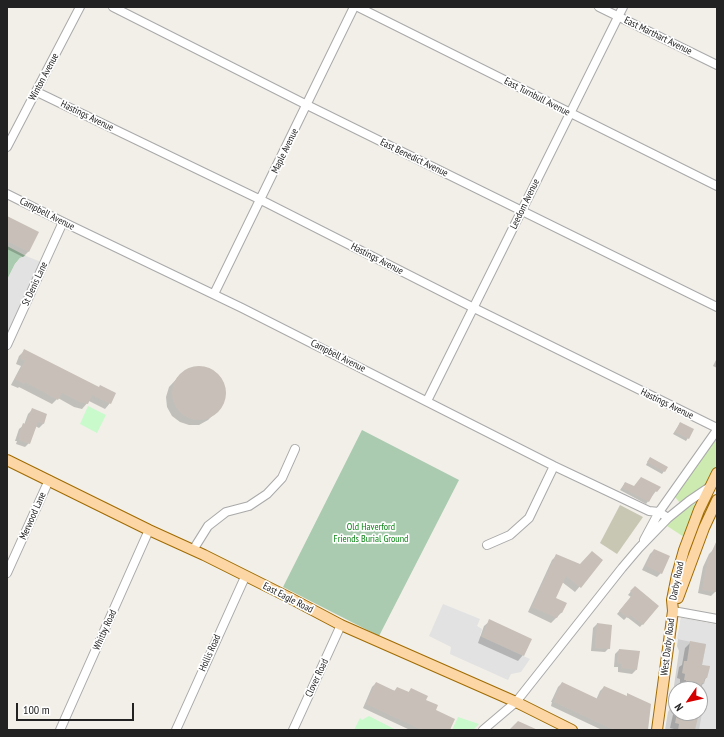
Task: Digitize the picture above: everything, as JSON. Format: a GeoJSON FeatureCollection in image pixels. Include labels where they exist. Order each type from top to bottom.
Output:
{"type":"FeatureCollection","features":[{"type":"Feature","properties":{"kind":"main road","name":"East Eagle Road"},"geometry":{"type":"LineString","coordinates":[[7,460],[193,550],[341,625],[516,702],[570,730]]}},
{"type":"Feature","properties":{"kind":"main road","name":"Darby Road"},"geometry":{"type":"LineString","coordinates":[[672,611],[674,592],[684,550],[699,510],[714,484],[717,473]]}},
{"type":"Feature","properties":{"kind":"main road","name":"Darby Road"},"geometry":{"type":"LineString","coordinates":[[672,611],[704,528],[717,500]]}},
{"type":"Feature","properties":{"kind":"main road","name":"West Darby Road"},"geometry":{"type":"LineString","coordinates":[[657,730],[672,611]]}},
{"type":"Feature","properties":{"kind":"street","name":"Winton Avenue"},"geometry":{"type":"LineString","coordinates":[[7,147],[80,7]]}},
{"type":"Feature","properties":{"kind":"street","name":"East Benedict Avenue"},"geometry":{"type":"LineString","coordinates":[[113,7],[307,105],[717,307]]}},
{"type":"Feature","properties":{"kind":"street","name":"Maple Avenue"},"geometry":{"type":"LineString","coordinates":[[214,294],[354,7]]}},
{"type":"Feature","properties":{"kind":"street","name":"East Turnbull Avenue"},"geometry":{"type":"LineString","coordinates":[[358,7],[717,186]]}},
{"type":"Feature","properties":{"kind":"street","name":"East Marthart Avenue"},"geometry":{"type":"LineString","coordinates":[[599,7],[717,65]]}},
{"type":"Feature","properties":{"kind":"street","name":"Leedom Avenue"},"geometry":{"type":"LineString","coordinates":[[427,401],[623,7]]}},
{"type":"Feature","properties":{"kind":"street","name":"Hastings Avenue"},"geometry":{"type":"LineString","coordinates":[[37,92],[261,200],[717,429]]}},
{"type":"Feature","properties":{"kind":"street","name":"Campbell Avenue"},"geometry":{"type":"LineString","coordinates":[[7,194],[214,294],[554,466],[649,511],[659,512],[668,518]]}},
{"type":"Feature","properties":{"kind":"street","name":"St Denis Lane"},"geometry":{"type":"LineString","coordinates":[[7,345],[63,222]]}},
{"type":"Feature","properties":{"kind":"street"},"geometry":{"type":"LineString","coordinates":[[639,548],[659,512],[717,429]]}},
{"type":"Feature","properties":{"kind":"street"},"geometry":{"type":"LineString","coordinates":[[193,550],[208,526],[226,512],[249,506],[267,494],[282,478],[295,449]]}},
{"type":"Feature","properties":{"kind":"street"},"geometry":{"type":"LineString","coordinates":[[487,545],[510,535],[529,518],[554,466]]}},
{"type":"Feature","properties":{"kind":"street","name":"Merwood Lane"},"geometry":{"type":"LineString","coordinates":[[7,573],[49,480]]}},
{"type":"Feature","properties":{"kind":"street"},"geometry":{"type":"LineString","coordinates":[[483,730],[516,702],[639,548],[668,518],[714,484]]}},
{"type":"Feature","properties":{"kind":"street","name":"Whitby Road"},"geometry":{"type":"LineString","coordinates":[[60,730],[149,530]]}},
{"type":"Feature","properties":{"kind":"street","name":"Hollis Road"},"geometry":{"type":"LineString","coordinates":[[176,730],[245,577]]}},
{"type":"Feature","properties":{"kind":"street"},"geometry":{"type":"LineString","coordinates":[[672,611],[717,619]]}},
{"type":"Feature","properties":{"kind":"street","name":"Clover Road"},"geometry":{"type":"LineString","coordinates":[[294,730],[341,625]]}},
{"type":"Feature","properties":{"kind":"shaded area"},"geometry":{"type":"Polygon","coordinates":[[[26,256],[41,262],[7,335],[7,280],[15,264],[20,258],[26,256]]]}},
{"type":"Feature","properties":{"kind":"shaded area"},"geometry":{"type":"Polygon","coordinates":[[[620,505],[643,517],[617,554],[600,543],[620,505]]]}},
{"type":"Feature","properties":{"kind":"shaded area"},"geometry":{"type":"Polygon","coordinates":[[[443,604],[480,619],[477,626],[482,629],[480,636],[530,659],[521,672],[511,674],[508,680],[450,654],[451,647],[429,636],[443,604]]]}},
{"type":"Feature","properties":{"kind":"shaded area"},"geometry":{"type":"Polygon","coordinates":[[[681,618],[717,625],[717,730],[665,730],[668,712],[668,721],[708,721],[708,681],[675,681],[679,651],[677,646],[681,618]]]}},
{"type":"Feature","properties":{"kind":"shaded area"},"geometry":{"type":"Polygon","coordinates":[[[681,618],[717,625],[717,730],[699,730],[701,721],[708,721],[708,681],[704,681],[705,678],[707,678],[710,667],[702,665],[706,645],[677,639],[681,618]]]}},
{"type":"Feature","properties":{"kind":"green space"},"geometry":{"type":"Polygon","coordinates":[[[7,246],[26,256],[20,258],[15,264],[7,280],[7,246]]]}},
{"type":"Feature","properties":{"kind":"green space"},"geometry":{"type":"Polygon","coordinates":[[[88,406],[106,415],[97,433],[80,424],[88,406]]]}},
{"type":"Feature","properties":{"kind":"green space","name":"Old Haverford Friends Burial Ground"},"geometry":{"type":"Polygon","coordinates":[[[362,430],[459,480],[379,636],[283,587],[362,430]]]}},
{"type":"Feature","properties":{"kind":"green space"},"geometry":{"type":"Polygon","coordinates":[[[717,438],[717,465],[708,484],[680,503],[675,497],[717,438]]]}},
{"type":"Feature","properties":{"kind":"green space"},"geometry":{"type":"Polygon","coordinates":[[[698,501],[684,537],[667,526],[676,516],[698,501]]]}},
{"type":"Feature","properties":{"kind":"green space"},"geometry":{"type":"Polygon","coordinates":[[[369,716],[396,730],[354,730],[360,718],[362,720],[369,716]]]}},
{"type":"Feature","properties":{"kind":"green space"},"geometry":{"type":"Polygon","coordinates":[[[458,717],[479,724],[473,730],[452,730],[458,717]]]}},
{"type":"Feature","properties":{"kind":"building"},"geometry":{"type":"Polygon","coordinates":[[[7,216],[39,232],[29,252],[7,241],[7,216]]]}},
{"type":"Feature","properties":{"kind":"building"},"geometry":{"type":"Polygon","coordinates":[[[24,349],[99,387],[100,385],[116,393],[111,404],[92,395],[88,404],[80,402],[62,393],[58,400],[25,382],[24,384],[15,379],[25,361],[20,358],[24,349]]]}},
{"type":"Feature","properties":{"kind":"building"},"geometry":{"type":"Polygon","coordinates":[[[194,366],[204,366],[214,370],[222,378],[226,388],[226,398],[222,408],[214,416],[204,420],[194,420],[184,416],[176,408],[172,398],[172,388],[176,378],[184,370],[194,366]]]}},
{"type":"Feature","properties":{"kind":"building"},"geometry":{"type":"Polygon","coordinates":[[[32,408],[47,414],[44,424],[38,422],[30,444],[19,440],[20,438],[18,437],[23,423],[26,423],[32,408]]]}},
{"type":"Feature","properties":{"kind":"building"},"geometry":{"type":"Polygon","coordinates":[[[680,422],[694,429],[689,439],[675,432],[680,422]]]}},
{"type":"Feature","properties":{"kind":"building"},"geometry":{"type":"Polygon","coordinates":[[[650,457],[668,467],[665,472],[647,462],[650,457]]]}},
{"type":"Feature","properties":{"kind":"building"},"geometry":{"type":"Polygon","coordinates":[[[641,477],[661,487],[657,492],[655,491],[649,502],[622,488],[625,482],[634,486],[641,477]]]}},
{"type":"Feature","properties":{"kind":"building"},"geometry":{"type":"Polygon","coordinates":[[[717,540],[716,592],[702,590],[707,562],[717,540]]]}},
{"type":"Feature","properties":{"kind":"building"},"geometry":{"type":"Polygon","coordinates":[[[654,549],[670,556],[662,574],[646,566],[654,549]]]}},
{"type":"Feature","properties":{"kind":"building"},"geometry":{"type":"Polygon","coordinates":[[[592,551],[603,560],[581,588],[566,576],[556,598],[567,603],[562,613],[560,612],[557,618],[532,607],[556,554],[580,564],[592,551]]]}},
{"type":"Feature","properties":{"kind":"building"},"geometry":{"type":"Polygon","coordinates":[[[635,586],[659,606],[643,625],[630,615],[628,618],[619,611],[633,594],[630,591],[635,586]]]}},
{"type":"Feature","properties":{"kind":"building"},"geometry":{"type":"Polygon","coordinates":[[[489,619],[532,639],[524,656],[482,637],[489,619]]]}},
{"type":"Feature","properties":{"kind":"building"},"geometry":{"type":"Polygon","coordinates":[[[597,623],[612,625],[610,649],[595,648],[597,623]]]}},
{"type":"Feature","properties":{"kind":"building"},"geometry":{"type":"Polygon","coordinates":[[[690,641],[706,644],[702,665],[710,666],[707,678],[705,678],[704,681],[684,680],[685,674],[682,673],[684,661],[687,661],[690,641]]]}},
{"type":"Feature","properties":{"kind":"building"},"geometry":{"type":"Polygon","coordinates":[[[619,649],[640,651],[637,670],[621,668],[622,664],[617,663],[619,649]]]}},
{"type":"Feature","properties":{"kind":"building"},"geometry":{"type":"Polygon","coordinates":[[[376,682],[395,691],[397,687],[409,692],[411,688],[428,696],[426,700],[438,705],[436,710],[455,719],[450,730],[422,730],[366,704],[376,682]]]}},
{"type":"Feature","properties":{"kind":"building"},"geometry":{"type":"Polygon","coordinates":[[[562,682],[598,699],[604,686],[627,696],[627,693],[651,704],[648,730],[614,730],[554,702],[556,698],[554,698],[562,682]]]}},
{"type":"Feature","properties":{"kind":"building"},"geometry":{"type":"Polygon","coordinates":[[[518,721],[538,730],[509,730],[518,721]]]}},
{"type":"Feature","properties":{"kind":"building"},"geometry":{"type":"Polygon","coordinates":[[[675,721],[697,721],[695,730],[678,730],[679,724],[675,723],[675,721]]]}}]}
